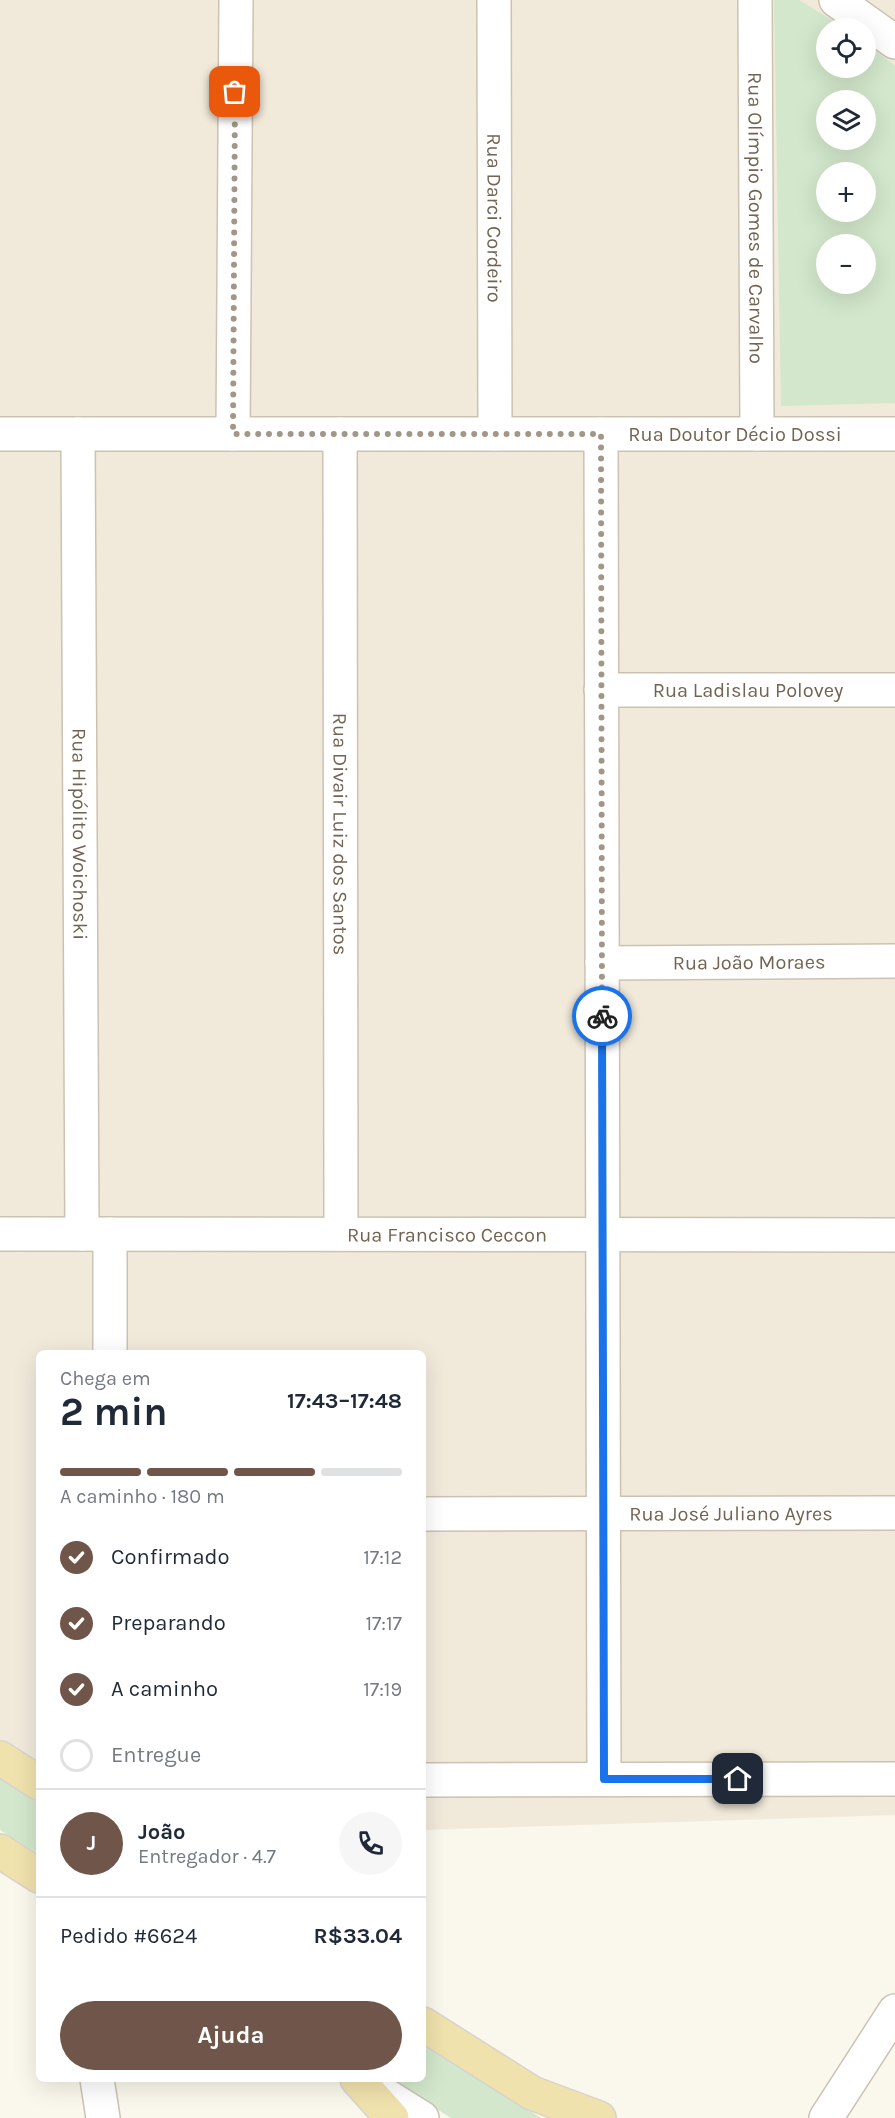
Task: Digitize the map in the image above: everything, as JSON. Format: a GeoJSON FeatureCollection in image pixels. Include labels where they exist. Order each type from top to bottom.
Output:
{"type":"FeatureCollection","features":[{"type":"Feature","properties":{"kind":"main road"},"geometry":{"type":"LineString","coordinates":[[0,1758],[36,1781]]}},
{"type":"Feature","properties":{"kind":"main road"},"geometry":{"type":"LineString","coordinates":[[0,1851],[36,1874]]}},
{"type":"Feature","properties":{"kind":"main road"},"geometry":{"type":"LineString","coordinates":[[426,2026],[532,2093],[599,2118]]}},
{"type":"Feature","properties":{"kind":"main road"},"geometry":{"type":"LineString","coordinates":[[361,2082],[392,2118]]}},
{"type":"Feature","properties":{"kind":"street"},"geometry":{"type":"LineString","coordinates":[[233,434],[236,0]]}},
{"type":"Feature","properties":{"kind":"street","name":"Rua Darci Cordeiro"},"geometry":{"type":"LineString","coordinates":[[494,0],[495,434]]}},
{"type":"Feature","properties":{"kind":"street","name":"Rua Olímpio Gomes de Carvalho"},"geometry":{"type":"LineString","coordinates":[[754,0],[757,434]]}},
{"type":"Feature","properties":{"kind":"street"},"geometry":{"type":"LineString","coordinates":[[836,0],[895,42]]}},
{"type":"Feature","properties":{"kind":"street","name":"Rua Doutor Décio Dossi"},"geometry":{"type":"LineString","coordinates":[[0,434],[895,434]]}},
{"type":"Feature","properties":{"kind":"street","name":"Rua Hipólito Woichoski"},"geometry":{"type":"LineString","coordinates":[[78,434],[96,1234],[111,1350]]}},
{"type":"Feature","properties":{"kind":"street","name":"Rua Divair Luiz dos Santos"},"geometry":{"type":"LineString","coordinates":[[340,434],[341,1234]]}},
{"type":"Feature","properties":{"kind":"street"},"geometry":{"type":"LineString","coordinates":[[601,434],[604,1779]]}},
{"type":"Feature","properties":{"kind":"street","name":"Rua Ladislau Polovey"},"geometry":{"type":"LineString","coordinates":[[601,690],[895,690]]}},
{"type":"Feature","properties":{"kind":"street","name":"Rua João Moraes"},"geometry":{"type":"LineString","coordinates":[[602,963],[895,961]]}},
{"type":"Feature","properties":{"kind":"street","name":"Rua Francisco Ceccon"},"geometry":{"type":"LineString","coordinates":[[0,1234],[895,1235]]}},
{"type":"Feature","properties":{"kind":"street","name":"Rua José Juliano Ayres"},"geometry":{"type":"LineString","coordinates":[[426,1514],[895,1513]]}},
{"type":"Feature","properties":{"kind":"street"},"geometry":{"type":"LineString","coordinates":[[426,1780],[895,1779]]}},
{"type":"Feature","properties":{"kind":"street"},"geometry":{"type":"LineString","coordinates":[[826,2118],[895,2011]]}},
{"type":"Feature","properties":{"kind":"street"},"geometry":{"type":"LineString","coordinates":[[97,2082],[103,2118]]}},
{"type":"Feature","properties":{"kind":"street"},"geometry":{"type":"LineString","coordinates":[[363,2082],[422,2118]]}},
{"type":"Feature","properties":{"kind":"street"},"geometry":{"type":"LineString","coordinates":[[532,2093],[571,2118]]}},
{"type":"Feature","properties":{"kind":"shaded area"},"geometry":{"type":"Polygon","coordinates":[[[0,0],[895,0],[895,1815],[426,1830],[426,1350],[36,1350],[36,1781],[0,1758],[0,0]]]}},
{"type":"Feature","properties":{"kind":"green space"},"geometry":{"type":"Polygon","coordinates":[[[774,0],[799,0],[829,18],[816,18],[816,78],[876,78],[876,51],[895,66],[895,403],[781,406],[774,0]]]}},
{"type":"Feature","properties":{"kind":"green space"},"geometry":{"type":"Polygon","coordinates":[[[0,1775],[36,1798],[36,1852],[0,1830],[0,1775]]]}},
{"type":"Feature","properties":{"kind":"green space"},"geometry":{"type":"Polygon","coordinates":[[[426,2046],[541,2118],[451,2118],[394,2082],[426,2082],[426,2046]]]}},
{"type":"Feature","properties":{"kind":"way so far"},"geometry":{"type":"LineString","coordinates":[[235,92],[233,434],[601,434],[602,1016]]}},
{"type":"Feature","properties":{"kind":"route"},"geometry":{"type":"LineString","coordinates":[[602,1016],[604,1779],[738,1779]]}}]}
